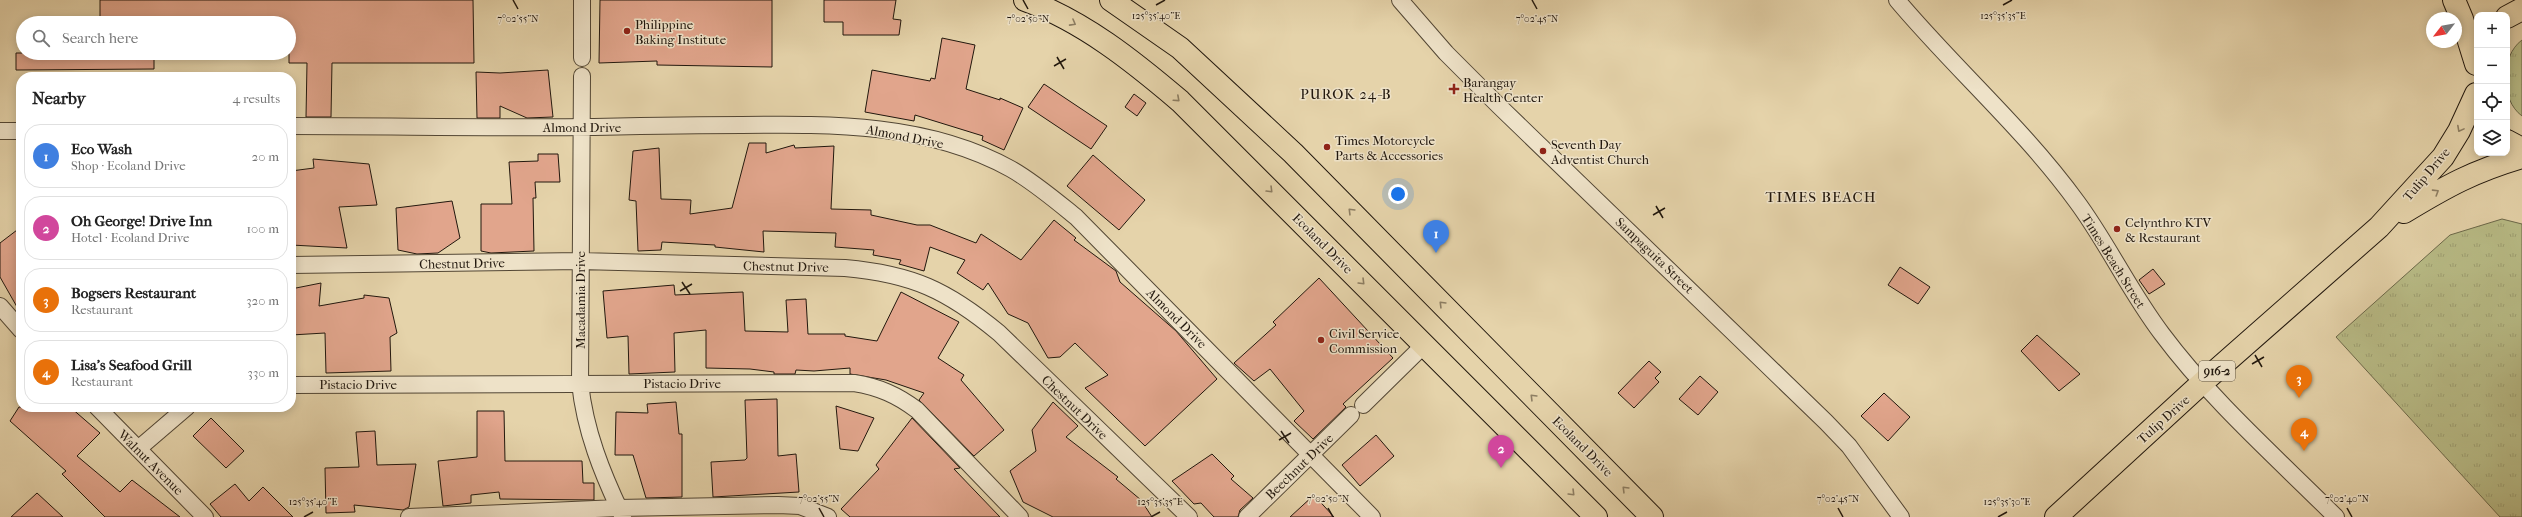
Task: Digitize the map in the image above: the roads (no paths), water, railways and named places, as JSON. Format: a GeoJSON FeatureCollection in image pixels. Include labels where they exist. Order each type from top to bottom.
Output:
{"type":"FeatureCollection","features":[{"type":"Feature","properties":{"kind":"main road","name":"Ecoland Drive"},"geometry":{"type":"LineString","coordinates":[[1025,0],[1084,29],[1144,70],[1174,96],[1596,517]]}},
{"type":"Feature","properties":{"kind":"main road","name":"Ecoland Drive"},"geometry":{"type":"LineString","coordinates":[[1111,0],[1185,52],[1293,152],[1652,517]]}},
{"type":"Feature","properties":{"kind":"main road"},"geometry":{"type":"LineString","coordinates":[[2454,0],[2474,56]]}},
{"type":"Feature","properties":{"kind":"main road"},"geometry":{"type":"LineString","coordinates":[[2510,15],[2522,8]]}},
{"type":"Feature","properties":{"kind":"main road","name":"Tulip Drive"},"geometry":{"type":"LineString","coordinates":[[2056,517],[2203,382],[2379,228],[2443,157],[2459,131],[2474,100]]}},
{"type":"Feature","properties":{"kind":"main road"},"geometry":{"type":"LineString","coordinates":[[2510,143],[2522,149]]}},
{"type":"Feature","properties":{"kind":"main road","name":"Tulip Drive"},"geometry":{"type":"LineString","coordinates":[[2379,228],[2457,180],[2489,166],[2522,157]]}},
{"type":"Feature","properties":{"kind":"street"},"geometry":{"type":"LineString","coordinates":[[582,0],[582,58]]}},
{"type":"Feature","properties":{"kind":"street","name":"Sampaguita Street"},"geometry":{"type":"LineString","coordinates":[[1400,0],[1446,53],[1499,106],[1671,270],[1831,427],[1863,464],[1901,517]]}},
{"type":"Feature","properties":{"kind":"street","name":"Times Beach Street"},"geometry":{"type":"LineString","coordinates":[[1897,0],[2006,118],[2077,202],[2149,316],[2203,382],[2336,517]]}},
{"type":"Feature","properties":{"kind":"street","name":"Macadamia Drive"},"geometry":{"type":"LineString","coordinates":[[582,76],[580,383],[590,437],[620,512]]}},
{"type":"Feature","properties":{"kind":"street","name":"Almond Drive"},"geometry":{"type":"LineString","coordinates":[[296,126],[582,127],[828,124],[882,129],[929,138],[973,152],[1010,169],[1045,192],[1076,217],[1312,454],[1372,517]]}},
{"type":"Feature","properties":{"kind":"street"},"geometry":{"type":"LineString","coordinates":[[0,131],[16,131]]}},
{"type":"Feature","properties":{"kind":"street","name":"Chestnut Drive"},"geometry":{"type":"LineString","coordinates":[[296,265],[580,262],[845,268],[880,271],[910,278],[944,293],[973,311],[999,333],[1189,517]]}},
{"type":"Feature","properties":{"kind":"street"},"geometry":{"type":"LineString","coordinates":[[0,306],[16,324]]}},
{"type":"Feature","properties":{"kind":"street","name":"Beechnut Drive"},"geometry":{"type":"LineString","coordinates":[[1247,517],[1424,345]]}},
{"type":"Feature","properties":{"kind":"street","name":"Pistacio Drive"},"geometry":{"type":"LineString","coordinates":[[296,385],[854,383],[875,386],[899,397],[917,410],[1020,517]]}},
{"type":"Feature","properties":{"kind":"street","name":"Walnut Avenue"},"geometry":{"type":"LineString","coordinates":[[102,412],[205,517]]}},
{"type":"Feature","properties":{"kind":"street"},"geometry":{"type":"LineString","coordinates":[[138,449],[181,412]]}},
{"type":"Feature","properties":{"kind":"street"},"geometry":{"type":"LineString","coordinates":[[409,517],[620,512],[778,505],[800,506],[828,517]]}},
{"type":"Feature","properties":{"kind":"place","name":"Philippine Baking Institute"},"geometry":{"type":"Point","coordinates":[627,31]}},
{"type":"Feature","properties":{"kind":"place","name":"Barangay Health Center"},"geometry":{"type":"Point","coordinates":[1454,89]}},
{"type":"Feature","properties":{"kind":"place","name":"Times Motorcycle Parts & Accessories"},"geometry":{"type":"Point","coordinates":[1327,147]}},
{"type":"Feature","properties":{"kind":"place","name":"Seventh Day Adventist Church"},"geometry":{"type":"Point","coordinates":[1543,151]}},
{"type":"Feature","properties":{"kind":"place","name":"Celynthro KTV & Restaurant"},"geometry":{"type":"Point","coordinates":[2117,229]}},
{"type":"Feature","properties":{"kind":"place","name":"Eco Wash"},"geometry":{"type":"Point","coordinates":[1436,253]}},
{"type":"Feature","properties":{"kind":"place","name":"Civil Service Commission"},"geometry":{"type":"Point","coordinates":[1321,340]}},
{"type":"Feature","properties":{"kind":"place","name":"Bogsers Restaurant"},"geometry":{"type":"Point","coordinates":[2299,398]}},
{"type":"Feature","properties":{"kind":"place","name":"Lisa's Seafood Grill"},"geometry":{"type":"Point","coordinates":[2304,451]}},
{"type":"Feature","properties":{"kind":"place","name":"Oh George! Drive Inn"},"geometry":{"type":"Point","coordinates":[1501,468]}},
{"type":"Feature","properties":{"kind":"district","name":"PUROK 24-B"},"geometry":{"type":"Point","coordinates":[1346,94]}},
{"type":"Feature","properties":{"kind":"district","name":"TIMES BEACH"},"geometry":{"type":"Point","coordinates":[1821,197]}}]}
